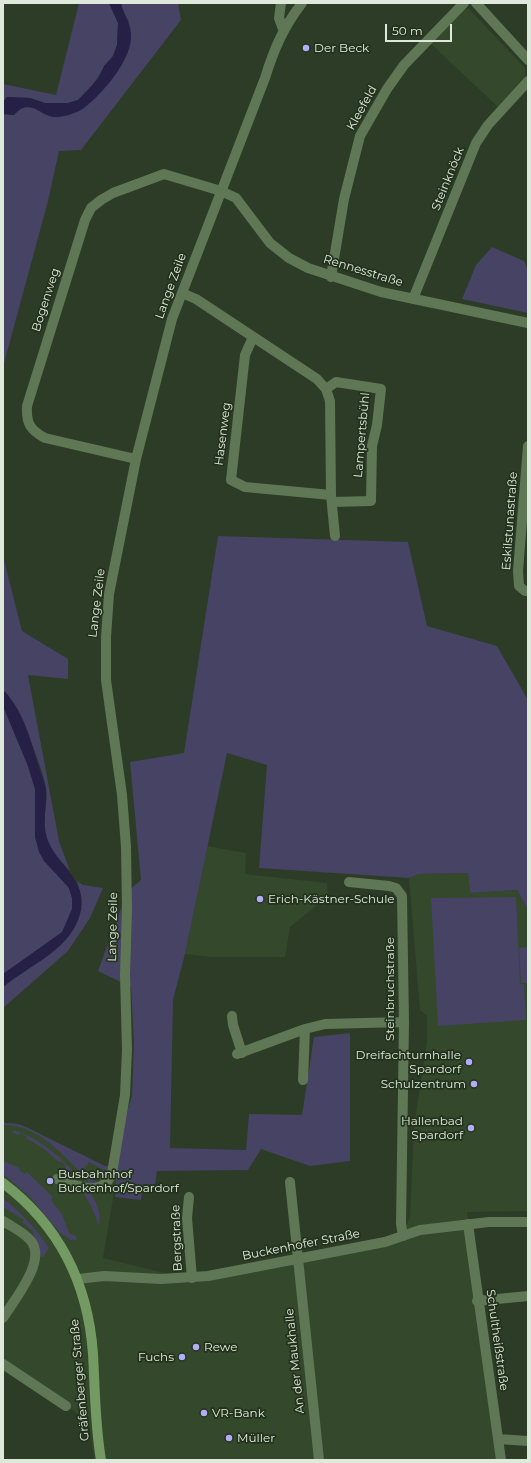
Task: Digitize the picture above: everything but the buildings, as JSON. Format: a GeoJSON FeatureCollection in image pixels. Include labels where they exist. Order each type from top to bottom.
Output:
{"type":"FeatureCollection","features":[{"type":"Feature","properties":{"kind":"main road","name":"Gräfenberger Straße"},"geometry":{"type":"LineString","coordinates":[[3,1183],[20,1196],[48,1227],[60,1244],[78,1279],[90,1327],[97,1430],[101,1460]]}},
{"type":"Feature","properties":{"kind":"street"},"geometry":{"type":"LineString","coordinates":[[281,3],[279,18],[283,29]]}},
{"type":"Feature","properties":{"kind":"street","name":"Lange Zeile"},"geometry":{"type":"LineString","coordinates":[[57,1179],[90,1188],[99,1188],[107,1183],[112,1173],[125,1095],[127,1050],[125,975],[127,909],[126,846],[122,795],[107,686],[106,637],[110,594],[136,459],[172,319],[283,29],[302,3]]}},
{"type":"Feature","properties":{"kind":"street","name":"Kleefeld"},"geometry":{"type":"LineString","coordinates":[[331,277],[344,199],[360,136],[387,89],[404,65],[464,3]]}},
{"type":"Feature","properties":{"kind":"street"},"geometry":{"type":"LineString","coordinates":[[476,3],[528,60]]}},
{"type":"Feature","properties":{"kind":"street","name":"Steinknöck"},"geometry":{"type":"LineString","coordinates":[[413,299],[476,143],[488,125],[528,81]]}},
{"type":"Feature","properties":{"kind":"street","name":"Bogenweg"},"geometry":{"type":"LineString","coordinates":[[136,459],[45,438],[34,432],[29,426],[26,417],[27,406],[41,357],[85,220],[92,208],[113,194],[164,174],[221,191]]}},
{"type":"Feature","properties":{"kind":"street","name":"Rennesstraße"},"geometry":{"type":"LineString","coordinates":[[221,191],[236,198],[270,243],[289,258],[331,277],[381,292],[528,323]]}},
{"type":"Feature","properties":{"kind":"street"},"geometry":{"type":"LineString","coordinates":[[182,293],[196,299],[317,379],[326,389],[330,401],[332,498],[335,536]]}},
{"type":"Feature","properties":{"kind":"street","name":"Hasenweg"},"geometry":{"type":"LineString","coordinates":[[253,337],[245,355],[231,480],[245,487],[332,498]]}},
{"type":"Feature","properties":{"kind":"street","name":"Lampertsbühl"},"geometry":{"type":"LineString","coordinates":[[326,389],[336,382],[382,390],[378,425],[372,446],[370,501],[332,498]]}},
{"type":"Feature","properties":{"kind":"street","name":"Eskilstunastraße"},"geometry":{"type":"LineString","coordinates":[[528,446],[518,571],[519,586],[525,591],[528,591]]}},
{"type":"Feature","properties":{"kind":"street","name":"Steinbruchstraße"},"geometry":{"type":"LineString","coordinates":[[349,882],[389,886],[396,888],[402,896],[404,1022],[401,1224],[403,1236]]}},
{"type":"Feature","properties":{"kind":"street"},"geometry":{"type":"LineString","coordinates":[[232,1016],[240,1054],[305,1029],[332,1023],[404,1022]]}},
{"type":"Feature","properties":{"kind":"street"},"geometry":{"type":"LineString","coordinates":[[303,1080],[305,1029]]}},
{"type":"Feature","properties":{"kind":"street","name":"An der Maukhalle"},"geometry":{"type":"LineString","coordinates":[[290,1182],[319,1460]]}},
{"type":"Feature","properties":{"kind":"street","name":"Bergstraße"},"geometry":{"type":"LineString","coordinates":[[189,1198],[187,1226],[192,1278]]}},
{"type":"Feature","properties":{"kind":"street"},"geometry":{"type":"LineString","coordinates":[[3,1221],[28,1238],[34,1246],[36,1257],[33,1268],[3,1318]]}},
{"type":"Feature","properties":{"kind":"street","name":"Buckenhofer Straße"},"geometry":{"type":"LineString","coordinates":[[78,1279],[104,1276],[146,1280],[192,1278],[231,1273],[386,1242],[420,1230],[468,1224],[528,1222]]}},
{"type":"Feature","properties":{"kind":"street","name":"Schultheißstraße"},"geometry":{"type":"LineString","coordinates":[[468,1224],[477,1301],[501,1460]]}},
{"type":"Feature","properties":{"kind":"street"},"geometry":{"type":"LineString","coordinates":[[477,1301],[528,1296]]}},
{"type":"Feature","properties":{"kind":"street"},"geometry":{"type":"LineString","coordinates":[[3,1364],[66,1406]]}},
{"type":"Feature","properties":{"kind":"street"},"geometry":{"type":"LineString","coordinates":[[498,1439],[528,1441]]}},
{"type":"Feature","properties":{"kind":"shaded area"},"geometry":{"type":"Polygon","coordinates":[[[79,3],[109,3],[118,23],[117,45],[113,56],[88,91],[78,100],[68,103],[45,103],[30,98],[7,97],[3,102],[3,84],[56,95],[79,3]]]}},
{"type":"Feature","properties":{"kind":"shaded area"},"geometry":{"type":"Polygon","coordinates":[[[109,3],[121,3],[129,24],[131,38],[126,57],[114,77],[99,95],[81,110],[64,116],[52,117],[31,107],[20,109],[14,115],[3,114],[3,102],[7,97],[30,98],[45,103],[68,103],[78,100],[97,80],[104,66],[113,56],[117,45],[118,23],[109,3]]]}},
{"type":"Feature","properties":{"kind":"shaded area"},"geometry":{"type":"Polygon","coordinates":[[[121,3],[178,3],[181,20],[81,150],[59,151],[48,201],[3,367],[3,114],[14,115],[20,108],[24,107],[35,108],[56,117],[70,115],[110,82],[129,21],[123,13],[121,3]]]}},
{"type":"Feature","properties":{"kind":"shaded area"},"geometry":{"type":"Polygon","coordinates":[[[463,9],[469,9],[525,68],[525,76],[498,107],[430,43],[463,9]]]}},
{"type":"Feature","properties":{"kind":"shaded area"},"geometry":{"type":"Polygon","coordinates":[[[492,247],[524,261],[528,270],[528,313],[462,299],[476,265],[492,247]]]}},
{"type":"Feature","properties":{"kind":"shaded area"},"geometry":{"type":"Polygon","coordinates":[[[218,536],[408,542],[427,626],[497,646],[528,700],[528,910],[517,890],[470,893],[468,873],[419,874],[409,878],[259,868],[267,765],[227,753],[185,954],[173,1000],[170,1148],[246,1150],[249,1114],[302,1115],[314,1037],[350,1033],[350,1161],[310,1166],[261,1149],[248,1170],[157,1171],[155,1185],[143,1184],[141,1200],[115,1197],[116,1181],[110,1167],[103,1184],[90,1185],[84,1176],[99,1183],[104,1170],[89,1162],[81,1173],[56,1148],[36,1134],[15,1126],[3,1125],[3,1119],[5,1123],[18,1124],[26,1127],[105,1166],[110,1166],[132,1096],[134,1043],[131,987],[98,971],[127,892],[141,880],[130,762],[184,753],[218,536]]]}},
{"type":"Feature","properties":{"kind":"shaded area"},"geometry":{"type":"Polygon","coordinates":[[[3,556],[22,631],[68,659],[68,679],[28,675],[59,841],[70,871],[57,856],[47,838],[44,825],[46,788],[40,765],[8,695],[3,690],[3,556]]]}},
{"type":"Feature","properties":{"kind":"shaded area"},"geometry":{"type":"Polygon","coordinates":[[[3,690],[16,706],[26,726],[45,784],[45,826],[47,838],[57,856],[75,880],[82,899],[81,910],[76,924],[69,935],[50,954],[3,987],[3,974],[62,932],[72,909],[72,898],[69,888],[44,861],[39,852],[35,837],[35,789],[28,766],[3,706],[3,690]]]}},
{"type":"Feature","properties":{"kind":"shaded area"},"geometry":{"type":"Polygon","coordinates":[[[3,706],[28,766],[35,789],[35,837],[69,888],[72,898],[72,909],[63,932],[3,974],[3,706]]]}},
{"type":"Feature","properties":{"kind":"shaded area","name":"Erich-Kästner-Schule"},"geometry":{"type":"Polygon","coordinates":[[[207,846],[246,853],[245,874],[327,883],[328,896],[290,927],[285,957],[211,957],[185,954],[207,846]]]}},
{"type":"Feature","properties":{"kind":"shaded area"},"geometry":{"type":"Polygon","coordinates":[[[469,873],[470,893],[517,890],[528,910],[528,1211],[467,1212],[496,1460],[94,1460],[89,1422],[3,1362],[3,1119],[5,1123],[18,1124],[26,1127],[105,1166],[110,1166],[116,1181],[103,1258],[189,1279],[400,1238],[410,1218],[414,1126],[427,1041],[427,1016],[420,1010],[409,878],[419,874],[469,873]]]}},
{"type":"Feature","properties":{"kind":"shaded area"},"geometry":{"type":"Polygon","coordinates":[[[77,881],[83,885],[103,888],[90,918],[68,951],[3,1008],[3,987],[61,945],[71,933],[79,918],[81,901],[77,881]]]}},
{"type":"Feature","properties":{"kind":"shaded area"},"geometry":{"type":"Polygon","coordinates":[[[516,897],[520,984],[524,984],[526,1020],[438,1026],[431,898],[516,897]]]}},
{"type":"Feature","properties":{"kind":"shaded area"},"geometry":{"type":"Polygon","coordinates":[[[528,947],[528,983],[521,983],[519,948],[528,947]]]}},
{"type":"Feature","properties":{"kind":"shaded area"},"geometry":{"type":"Polygon","coordinates":[[[13,1130],[23,1133],[48,1148],[78,1176],[69,1175],[65,1168],[66,1166],[61,1161],[59,1162],[44,1149],[26,1138],[26,1136],[20,1133],[19,1135],[13,1133],[13,1130]]]}},
{"type":"Feature","properties":{"kind":"shaded area"},"geometry":{"type":"Polygon","coordinates":[[[3,1161],[20,1168],[19,1170],[25,1174],[27,1172],[53,1197],[51,1200],[62,1214],[69,1233],[77,1237],[76,1240],[71,1240],[60,1233],[29,1196],[3,1174],[3,1161]]]}},
{"type":"Feature","properties":{"kind":"shaded area"},"geometry":{"type":"Polygon","coordinates":[[[81,1189],[89,1191],[96,1204],[99,1211],[99,1226],[91,1206],[81,1189]]]}},
{"type":"Feature","properties":{"kind":"shaded area"},"geometry":{"type":"Polygon","coordinates":[[[3,1198],[28,1221],[49,1248],[43,1257],[41,1257],[36,1241],[32,1235],[34,1232],[22,1222],[24,1220],[3,1207],[3,1198]]]}},
{"type":"Feature","properties":{"kind":"place","name":"Der Beck"},"geometry":{"type":"Point","coordinates":[306,48]}},
{"type":"Feature","properties":{"kind":"place","name":"Erich-Kästner-Schule"},"geometry":{"type":"Point","coordinates":[260,899]}},
{"type":"Feature","properties":{"kind":"place","name":"Dreifachturnhalle Spardorf"},"geometry":{"type":"Point","coordinates":[469,1062]}},
{"type":"Feature","properties":{"kind":"place","name":"Schulzentrum"},"geometry":{"type":"Point","coordinates":[474,1084]}},
{"type":"Feature","properties":{"kind":"place","name":"Hallenbad Spardorf"},"geometry":{"type":"Point","coordinates":[471,1128]}},
{"type":"Feature","properties":{"kind":"place","name":"Busbahnhof Buckenhof/Spardorf"},"geometry":{"type":"Point","coordinates":[50,1181]}},
{"type":"Feature","properties":{"kind":"place","name":"Rewe"},"geometry":{"type":"Point","coordinates":[196,1347]}},
{"type":"Feature","properties":{"kind":"place","name":"Fuchs"},"geometry":{"type":"Point","coordinates":[182,1357]}},
{"type":"Feature","properties":{"kind":"place","name":"VR-Bank"},"geometry":{"type":"Point","coordinates":[204,1413]}},
{"type":"Feature","properties":{"kind":"place","name":"Müller"},"geometry":{"type":"Point","coordinates":[229,1438]}}]}
